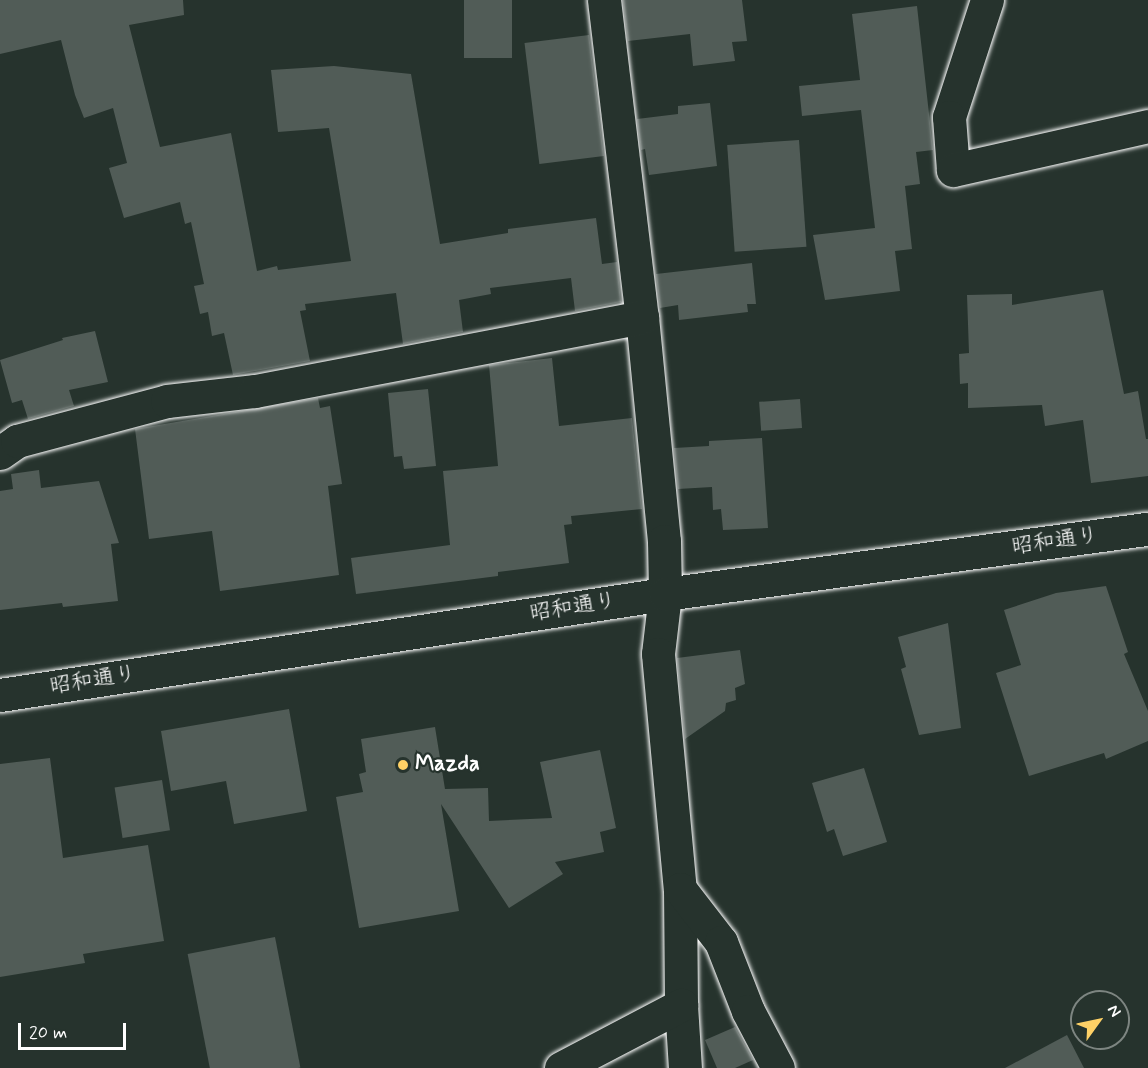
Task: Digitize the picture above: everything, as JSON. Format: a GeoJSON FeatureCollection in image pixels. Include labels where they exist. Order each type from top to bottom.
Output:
{"type":"FeatureCollection","features":[{"type":"Feature","properties":{"kind":"street"},"geometry":{"type":"LineString","coordinates":[[604,0],[642,317],[664,541],[665,594],[658,654],[680,889],[681,1005],[685,1068]]}},
{"type":"Feature","properties":{"kind":"street"},"geometry":{"type":"LineString","coordinates":[[987,0],[949,117],[953,171],[1148,126]]}},
{"type":"Feature","properties":{"kind":"street"},"geometry":{"type":"LineString","coordinates":[[0,453],[16,441],[167,401],[255,391],[642,317]]}},
{"type":"Feature","properties":{"kind":"street","name":"昭和通り"},"geometry":{"type":"LineString","coordinates":[[0,694],[665,594],[1148,529]]}},
{"type":"Feature","properties":{"kind":"street"},"geometry":{"type":"LineString","coordinates":[[680,889],[722,942],[748,1011],[778,1068]]}},
{"type":"Feature","properties":{"kind":"street"},"geometry":{"type":"LineString","coordinates":[[561,1068],[681,1005]]}},
{"type":"Feature","properties":{"kind":"building"},"geometry":{"type":"Polygon","coordinates":[[[0,0],[183,0],[184,15],[129,25],[160,147],[231,133],[257,271],[277,266],[278,270],[351,261],[329,128],[278,132],[271,70],[334,66],[411,74],[440,244],[508,233],[508,229],[596,218],[602,264],[617,262],[621,302],[575,311],[571,278],[490,288],[491,294],[459,300],[463,332],[403,344],[396,293],[305,304],[306,310],[300,311],[310,361],[233,375],[224,333],[212,336],[208,312],[200,314],[194,286],[204,284],[191,222],[185,224],[180,202],[124,218],[109,168],[127,163],[113,108],[84,118],[75,95],[61,40],[0,54],[0,0]]]}},
{"type":"Feature","properties":{"kind":"building"},"geometry":{"type":"Polygon","coordinates":[[[464,0],[512,0],[512,58],[464,58],[464,0]]]}},
{"type":"Feature","properties":{"kind":"building"},"geometry":{"type":"Polygon","coordinates":[[[623,0],[742,0],[747,41],[732,42],[735,61],[693,66],[690,34],[628,41],[623,0]]]}},
{"type":"Feature","properties":{"kind":"building"},"geometry":{"type":"Polygon","coordinates":[[[917,6],[933,150],[916,152],[920,184],[905,186],[912,249],[895,251],[900,291],[825,300],[813,235],[875,228],[861,110],[802,116],[799,86],[860,80],[852,14],[917,6]]]}},
{"type":"Feature","properties":{"kind":"building"},"geometry":{"type":"Polygon","coordinates":[[[589,35],[604,156],[539,164],[524,43],[589,35]]]}},
{"type":"Feature","properties":{"kind":"building"},"geometry":{"type":"Polygon","coordinates":[[[710,103],[717,166],[649,175],[645,149],[641,150],[637,119],[678,114],[678,106],[710,103]]]}},
{"type":"Feature","properties":{"kind":"building"},"geometry":{"type":"Polygon","coordinates":[[[799,140],[806,247],[735,252],[727,145],[799,140]]]}},
{"type":"Feature","properties":{"kind":"building"},"geometry":{"type":"Polygon","coordinates":[[[752,263],[756,304],[747,304],[748,312],[679,320],[678,305],[660,308],[656,274],[752,263]]]}},
{"type":"Feature","properties":{"kind":"building"},"geometry":{"type":"Polygon","coordinates":[[[1103,290],[1124,394],[1138,391],[1146,439],[1148,439],[1148,476],[1091,483],[1083,420],[1045,426],[1042,405],[968,408],[968,383],[960,384],[959,354],[969,353],[967,295],[1012,294],[1012,305],[1103,290]]]}},
{"type":"Feature","properties":{"kind":"building"},"geometry":{"type":"Polygon","coordinates":[[[95,331],[108,382],[69,390],[74,406],[28,419],[22,400],[12,403],[0,360],[63,340],[62,338],[95,331]]]}},
{"type":"Feature","properties":{"kind":"building"},"geometry":{"type":"Polygon","coordinates":[[[552,358],[559,426],[632,418],[642,509],[571,516],[572,524],[564,525],[569,563],[498,572],[498,576],[356,594],[351,558],[450,545],[443,471],[498,466],[489,365],[552,358]]]}},
{"type":"Feature","properties":{"kind":"building"},"geometry":{"type":"Polygon","coordinates":[[[428,389],[436,466],[404,469],[402,456],[394,457],[388,393],[428,389]]]}},
{"type":"Feature","properties":{"kind":"building"},"geometry":{"type":"Polygon","coordinates":[[[318,398],[320,408],[330,406],[342,484],[328,486],[339,575],[220,591],[212,531],[149,539],[135,429],[318,398]]]}},
{"type":"Feature","properties":{"kind":"building"},"geometry":{"type":"Polygon","coordinates":[[[800,399],[802,428],[761,431],[759,402],[800,399]]]}},
{"type":"Feature","properties":{"kind":"building"},"geometry":{"type":"Polygon","coordinates":[[[762,438],[768,528],[723,530],[721,509],[713,510],[712,487],[678,489],[674,448],[709,446],[709,441],[762,438]]]}},
{"type":"Feature","properties":{"kind":"building"},"geometry":{"type":"Polygon","coordinates":[[[39,470],[41,488],[99,481],[119,543],[111,544],[118,601],[63,607],[62,603],[0,610],[0,491],[13,489],[11,474],[39,470]]]}},
{"type":"Feature","properties":{"kind":"building"},"geometry":{"type":"Polygon","coordinates":[[[1106,586],[1128,652],[1124,654],[1148,711],[1148,741],[1106,759],[1104,753],[1029,776],[996,673],[1021,665],[1004,610],[1056,593],[1106,586]]]}},
{"type":"Feature","properties":{"kind":"building"},"geometry":{"type":"Polygon","coordinates":[[[948,623],[961,728],[919,735],[901,669],[906,667],[898,637],[948,623]]]}},
{"type":"Feature","properties":{"kind":"building"},"geometry":{"type":"Polygon","coordinates":[[[740,650],[745,684],[735,688],[736,700],[726,703],[725,711],[685,739],[677,658],[740,650]]]}},
{"type":"Feature","properties":{"kind":"building"},"geometry":{"type":"Polygon","coordinates":[[[289,709],[307,811],[234,824],[226,781],[171,791],[161,731],[289,709]]]}},
{"type":"Feature","properties":{"kind":"building"},"geometry":{"type":"Polygon","coordinates":[[[435,727],[445,789],[488,788],[489,821],[552,818],[540,762],[600,750],[616,828],[600,832],[604,852],[555,862],[563,874],[509,908],[441,804],[459,911],[359,928],[336,797],[363,792],[359,774],[366,772],[361,739],[435,727]]]}},
{"type":"Feature","properties":{"kind":"building"},"geometry":{"type":"Polygon","coordinates":[[[50,758],[63,858],[148,845],[164,941],[83,954],[85,963],[0,977],[0,764],[50,758]]]}},
{"type":"Feature","properties":{"kind":"building"},"geometry":{"type":"Polygon","coordinates":[[[864,768],[887,842],[843,856],[834,829],[827,832],[812,783],[864,768]]]}},
{"type":"Feature","properties":{"kind":"building"},"geometry":{"type":"Polygon","coordinates":[[[162,780],[170,830],[123,838],[115,788],[162,780]]]}},
{"type":"Feature","properties":{"kind":"building"},"geometry":{"type":"Polygon","coordinates":[[[275,937],[300,1068],[210,1068],[188,954],[275,937]]]}},
{"type":"Feature","properties":{"kind":"building"},"geometry":{"type":"Polygon","coordinates":[[[735,1027],[753,1060],[735,1068],[717,1068],[705,1040],[735,1027]]]}},
{"type":"Feature","properties":{"kind":"building"},"geometry":{"type":"Polygon","coordinates":[[[1067,1035],[1070,1050],[1075,1050],[1084,1068],[1005,1068],[1067,1035]]]}},
{"type":"Feature","properties":{"kind":"place","name":"Mazda"},"geometry":{"type":"Point","coordinates":[403,765]}}]}
